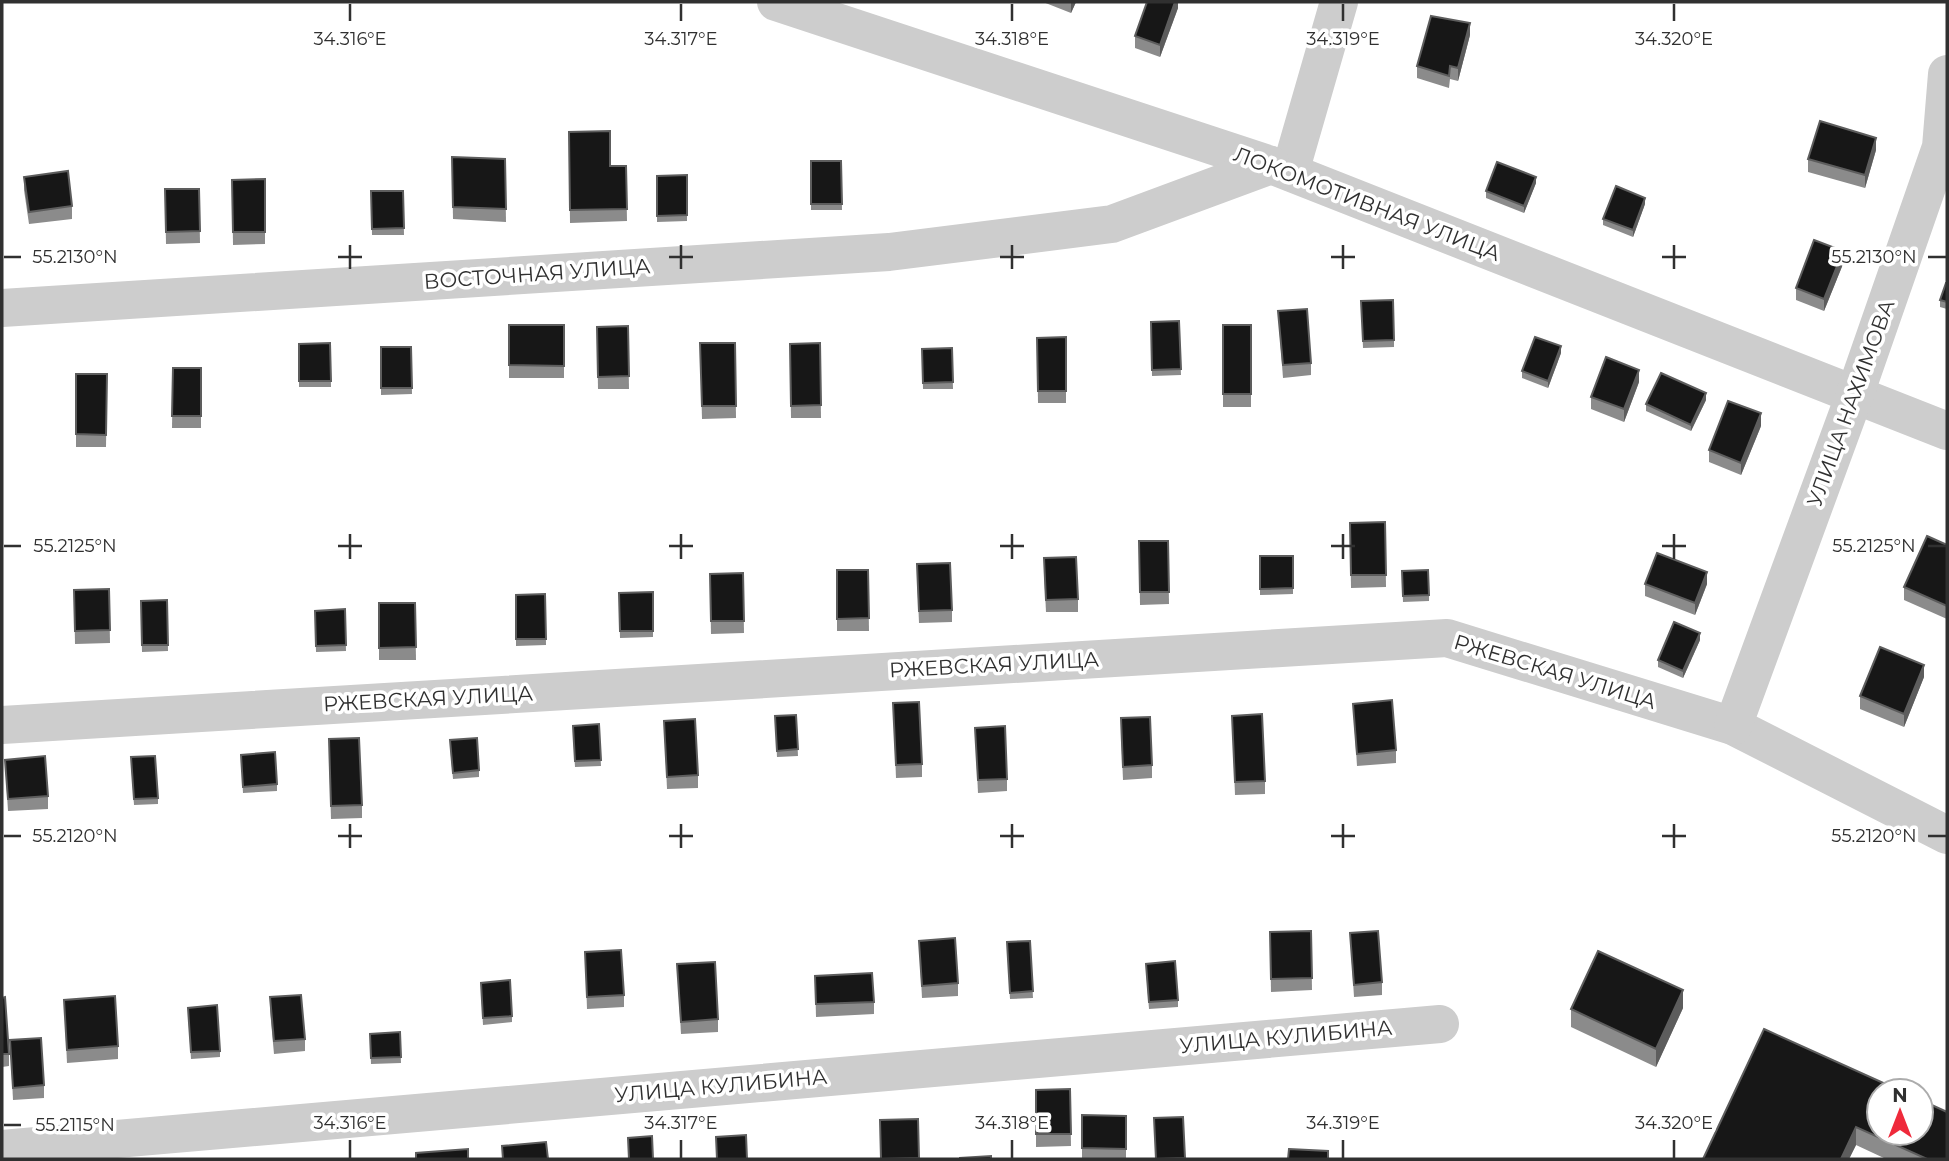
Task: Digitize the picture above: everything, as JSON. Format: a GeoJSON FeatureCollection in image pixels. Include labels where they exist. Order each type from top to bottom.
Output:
{"type":"FeatureCollection","features":[{"type":"Feature","properties":{"kind":"street","name":"ЛОКОМОТИВНАЯ УЛИЦА"},"geometry":{"type":"LineString","coordinates":[[776,2],[1280,169],[1947,431]]}},
{"type":"Feature","properties":{"kind":"street"},"geometry":{"type":"LineString","coordinates":[[1280,169],[1339,2]]}},
{"type":"Feature","properties":{"kind":"street","name":"УЛИЦА НАХИМОВА"},"geometry":{"type":"LineString","coordinates":[[1733,726],[1855,394],[1941,147],[1947,74]]}},
{"type":"Feature","properties":{"kind":"street","name":"ВОСТОЧНАЯ УЛИЦА"},"geometry":{"type":"LineString","coordinates":[[2,308],[889,252],[1112,224],[1280,169]]}},
{"type":"Feature","properties":{"kind":"street","name":"РЖЕВСКАЯ УЛИЦА"},"geometry":{"type":"LineString","coordinates":[[2,725],[1447,638],[1733,726],[1947,835]]}},
{"type":"Feature","properties":{"kind":"street","name":"УЛИЦА КУЛИБИНА"},"geometry":{"type":"LineString","coordinates":[[2,1149],[1440,1024]]}},
{"type":"Feature","properties":{"kind":"building"},"geometry":{"type":"Polygon","coordinates":[[[1147,2],[1175,2],[1160,45],[1135,36],[1147,2]]]}},
{"type":"Feature","properties":{"kind":"building"},"geometry":{"type":"Polygon","coordinates":[[[1431,16],[1470,23],[1458,68],[1450,66],[1449,76],[1417,66],[1431,16]]]}},
{"type":"Feature","properties":{"kind":"building"},"geometry":{"type":"Polygon","coordinates":[[[1820,121],[1876,138],[1865,175],[1808,159],[1820,121]]]}},
{"type":"Feature","properties":{"kind":"building"},"geometry":{"type":"Polygon","coordinates":[[[610,131],[610,166],[626,166],[627,209],[570,210],[569,132],[610,131]]]}},
{"type":"Feature","properties":{"kind":"building"},"geometry":{"type":"Polygon","coordinates":[[[452,157],[505,159],[506,209],[453,207],[452,157]]]}},
{"type":"Feature","properties":{"kind":"building"},"geometry":{"type":"Polygon","coordinates":[[[811,161],[841,161],[842,204],[811,204],[811,161]]]}},
{"type":"Feature","properties":{"kind":"building"},"geometry":{"type":"Polygon","coordinates":[[[1497,162],[1536,177],[1524,206],[1486,191],[1497,162]]]}},
{"type":"Feature","properties":{"kind":"building"},"geometry":{"type":"Polygon","coordinates":[[[68,171],[72,206],[29,212],[24,177],[68,171]]]}},
{"type":"Feature","properties":{"kind":"building"},"geometry":{"type":"Polygon","coordinates":[[[687,175],[687,215],[657,216],[657,176],[687,175]]]}},
{"type":"Feature","properties":{"kind":"building"},"geometry":{"type":"Polygon","coordinates":[[[265,179],[265,232],[233,232],[232,180],[265,179]]]}},
{"type":"Feature","properties":{"kind":"building"},"geometry":{"type":"Polygon","coordinates":[[[1616,186],[1645,198],[1633,230],[1603,219],[1616,186]]]}},
{"type":"Feature","properties":{"kind":"building"},"geometry":{"type":"Polygon","coordinates":[[[165,189],[199,189],[200,231],[166,232],[165,189]]]}},
{"type":"Feature","properties":{"kind":"building"},"geometry":{"type":"Polygon","coordinates":[[[371,191],[403,191],[404,228],[372,229],[371,191]]]}},
{"type":"Feature","properties":{"kind":"building"},"geometry":{"type":"Polygon","coordinates":[[[1814,240],[1843,251],[1824,299],[1796,288],[1814,240]]]}},
{"type":"Feature","properties":{"kind":"building"},"geometry":{"type":"Polygon","coordinates":[[[1947,283],[1947,302],[1940,300],[1947,283]]]}},
{"type":"Feature","properties":{"kind":"building"},"geometry":{"type":"Polygon","coordinates":[[[1393,300],[1394,340],[1363,341],[1361,301],[1393,300]]]}},
{"type":"Feature","properties":{"kind":"building"},"geometry":{"type":"Polygon","coordinates":[[[1307,309],[1311,363],[1283,365],[1278,311],[1307,309]]]}},
{"type":"Feature","properties":{"kind":"building"},"geometry":{"type":"Polygon","coordinates":[[[1179,321],[1181,369],[1152,370],[1151,322],[1179,321]]]}},
{"type":"Feature","properties":{"kind":"building"},"geometry":{"type":"Polygon","coordinates":[[[509,325],[564,325],[564,366],[509,365],[509,325]]]}},
{"type":"Feature","properties":{"kind":"building"},"geometry":{"type":"Polygon","coordinates":[[[1223,325],[1251,325],[1251,394],[1223,394],[1223,325]]]}},
{"type":"Feature","properties":{"kind":"building"},"geometry":{"type":"Polygon","coordinates":[[[628,326],[629,376],[598,377],[597,327],[628,326]]]}},
{"type":"Feature","properties":{"kind":"building"},"geometry":{"type":"Polygon","coordinates":[[[1066,337],[1066,391],[1038,391],[1037,338],[1066,337]]]}},
{"type":"Feature","properties":{"kind":"building"},"geometry":{"type":"Polygon","coordinates":[[[1535,337],[1561,346],[1548,381],[1522,371],[1535,337]]]}},
{"type":"Feature","properties":{"kind":"building"},"geometry":{"type":"Polygon","coordinates":[[[330,343],[331,381],[299,381],[299,344],[330,343]]]}},
{"type":"Feature","properties":{"kind":"building"},"geometry":{"type":"Polygon","coordinates":[[[700,343],[735,343],[736,406],[702,406],[700,343]]]}},
{"type":"Feature","properties":{"kind":"building"},"geometry":{"type":"Polygon","coordinates":[[[820,343],[821,405],[791,406],[790,344],[820,343]]]}},
{"type":"Feature","properties":{"kind":"building"},"geometry":{"type":"Polygon","coordinates":[[[381,347],[411,347],[412,388],[381,388],[381,347]]]}},
{"type":"Feature","properties":{"kind":"building"},"geometry":{"type":"Polygon","coordinates":[[[952,348],[953,382],[923,383],[922,349],[952,348]]]}},
{"type":"Feature","properties":{"kind":"building"},"geometry":{"type":"Polygon","coordinates":[[[1606,357],[1639,370],[1624,409],[1591,397],[1606,357]]]}},
{"type":"Feature","properties":{"kind":"building"},"geometry":{"type":"Polygon","coordinates":[[[173,368],[201,368],[201,416],[172,416],[173,368]]]}},
{"type":"Feature","properties":{"kind":"building"},"geometry":{"type":"Polygon","coordinates":[[[1661,373],[1706,393],[1691,425],[1646,404],[1661,373]]]}},
{"type":"Feature","properties":{"kind":"building"},"geometry":{"type":"Polygon","coordinates":[[[76,374],[107,374],[106,435],[76,434],[76,374]]]}},
{"type":"Feature","properties":{"kind":"building"},"geometry":{"type":"Polygon","coordinates":[[[1728,401],[1761,413],[1741,463],[1709,450],[1728,401]]]}},
{"type":"Feature","properties":{"kind":"building"},"geometry":{"type":"Polygon","coordinates":[[[1385,522],[1386,575],[1351,575],[1350,523],[1385,522]]]}},
{"type":"Feature","properties":{"kind":"building"},"geometry":{"type":"Polygon","coordinates":[[[1927,536],[1947,545],[1947,606],[1904,587],[1927,536]]]}},
{"type":"Feature","properties":{"kind":"building"},"geometry":{"type":"Polygon","coordinates":[[[1139,541],[1168,541],[1169,592],[1140,592],[1139,541]]]}},
{"type":"Feature","properties":{"kind":"building"},"geometry":{"type":"Polygon","coordinates":[[[1657,553],[1707,572],[1695,603],[1645,584],[1657,553]]]}},
{"type":"Feature","properties":{"kind":"building"},"geometry":{"type":"Polygon","coordinates":[[[1260,556],[1293,556],[1293,588],[1260,589],[1260,556]]]}},
{"type":"Feature","properties":{"kind":"building"},"geometry":{"type":"Polygon","coordinates":[[[1076,557],[1078,599],[1046,600],[1044,558],[1076,557]]]}},
{"type":"Feature","properties":{"kind":"building"},"geometry":{"type":"Polygon","coordinates":[[[950,563],[952,610],[919,611],[917,564],[950,563]]]}},
{"type":"Feature","properties":{"kind":"building"},"geometry":{"type":"Polygon","coordinates":[[[837,570],[868,570],[869,618],[837,619],[837,570]]]}},
{"type":"Feature","properties":{"kind":"building"},"geometry":{"type":"Polygon","coordinates":[[[1428,570],[1429,595],[1403,596],[1402,571],[1428,570]]]}},
{"type":"Feature","properties":{"kind":"building"},"geometry":{"type":"Polygon","coordinates":[[[743,573],[744,621],[711,621],[710,574],[743,573]]]}},
{"type":"Feature","properties":{"kind":"building"},"geometry":{"type":"Polygon","coordinates":[[[109,589],[110,630],[75,631],[74,590],[109,589]]]}},
{"type":"Feature","properties":{"kind":"building"},"geometry":{"type":"Polygon","coordinates":[[[653,592],[653,631],[620,631],[619,593],[653,592]]]}},
{"type":"Feature","properties":{"kind":"building"},"geometry":{"type":"Polygon","coordinates":[[[545,594],[546,639],[516,639],[516,595],[545,594]]]}},
{"type":"Feature","properties":{"kind":"building"},"geometry":{"type":"Polygon","coordinates":[[[167,600],[168,645],[142,645],[141,601],[167,600]]]}},
{"type":"Feature","properties":{"kind":"building"},"geometry":{"type":"Polygon","coordinates":[[[379,603],[415,603],[416,647],[379,648],[379,603]]]}},
{"type":"Feature","properties":{"kind":"building"},"geometry":{"type":"Polygon","coordinates":[[[345,609],[346,645],[316,646],[315,611],[345,609]]]}},
{"type":"Feature","properties":{"kind":"building"},"geometry":{"type":"Polygon","coordinates":[[[1674,622],[1700,633],[1683,671],[1658,660],[1674,622]]]}},
{"type":"Feature","properties":{"kind":"building"},"geometry":{"type":"Polygon","coordinates":[[[1880,647],[1924,665],[1904,714],[1860,696],[1880,647]]]}},
{"type":"Feature","properties":{"kind":"building"},"geometry":{"type":"Polygon","coordinates":[[[1392,700],[1396,750],[1357,754],[1353,704],[1392,700]]]}},
{"type":"Feature","properties":{"kind":"building"},"geometry":{"type":"Polygon","coordinates":[[[919,702],[922,764],[896,765],[893,703],[919,702]]]}},
{"type":"Feature","properties":{"kind":"building"},"geometry":{"type":"Polygon","coordinates":[[[1262,714],[1265,781],[1235,782],[1232,716],[1262,714]]]}},
{"type":"Feature","properties":{"kind":"building"},"geometry":{"type":"Polygon","coordinates":[[[796,715],[798,749],[777,751],[775,716],[796,715]]]}},
{"type":"Feature","properties":{"kind":"building"},"geometry":{"type":"Polygon","coordinates":[[[1150,717],[1152,765],[1123,767],[1121,718],[1150,717]]]}},
{"type":"Feature","properties":{"kind":"building"},"geometry":{"type":"Polygon","coordinates":[[[695,719],[698,775],[667,777],[664,721],[695,719]]]}},
{"type":"Feature","properties":{"kind":"building"},"geometry":{"type":"Polygon","coordinates":[[[599,724],[601,760],[575,761],[573,726],[599,724]]]}},
{"type":"Feature","properties":{"kind":"building"},"geometry":{"type":"Polygon","coordinates":[[[1005,726],[1007,779],[978,780],[975,728],[1005,726]]]}},
{"type":"Feature","properties":{"kind":"building"},"geometry":{"type":"Polygon","coordinates":[[[359,738],[362,805],[331,806],[329,739],[359,738]]]}},
{"type":"Feature","properties":{"kind":"building"},"geometry":{"type":"Polygon","coordinates":[[[477,738],[479,770],[453,773],[450,740],[477,738]]]}},
{"type":"Feature","properties":{"kind":"building"},"geometry":{"type":"Polygon","coordinates":[[[275,752],[277,784],[243,787],[241,755],[275,752]]]}},
{"type":"Feature","properties":{"kind":"building"},"geometry":{"type":"Polygon","coordinates":[[[45,756],[48,796],[8,799],[5,760],[45,756]]]}},
{"type":"Feature","properties":{"kind":"building"},"geometry":{"type":"Polygon","coordinates":[[[155,756],[158,798],[134,799],[131,757],[155,756]]]}},
{"type":"Feature","properties":{"kind":"building"},"geometry":{"type":"Polygon","coordinates":[[[1311,931],[1312,978],[1271,979],[1270,932],[1311,931]]]}},
{"type":"Feature","properties":{"kind":"building"},"geometry":{"type":"Polygon","coordinates":[[[1378,931],[1382,982],[1354,985],[1350,933],[1378,931]]]}},
{"type":"Feature","properties":{"kind":"building"},"geometry":{"type":"Polygon","coordinates":[[[955,938],[958,983],[922,986],[919,941],[955,938]]]}},
{"type":"Feature","properties":{"kind":"building"},"geometry":{"type":"Polygon","coordinates":[[[1030,941],[1033,991],[1010,993],[1007,942],[1030,941]]]}},
{"type":"Feature","properties":{"kind":"building"},"geometry":{"type":"Polygon","coordinates":[[[621,950],[624,995],[587,997],[585,952],[621,950]]]}},
{"type":"Feature","properties":{"kind":"building"},"geometry":{"type":"Polygon","coordinates":[[[1598,951],[1683,990],[1656,1049],[1571,1009],[1598,951]]]}},
{"type":"Feature","properties":{"kind":"building"},"geometry":{"type":"Polygon","coordinates":[[[1175,961],[1178,1000],[1149,1002],[1146,964],[1175,961]]]}},
{"type":"Feature","properties":{"kind":"building"},"geometry":{"type":"Polygon","coordinates":[[[715,962],[718,1019],[681,1022],[677,964],[715,962]]]}},
{"type":"Feature","properties":{"kind":"building"},"geometry":{"type":"Polygon","coordinates":[[[872,973],[874,1002],[816,1004],[815,976],[872,973]]]}},
{"type":"Feature","properties":{"kind":"building"},"geometry":{"type":"Polygon","coordinates":[[[510,980],[512,1016],[483,1018],[481,983],[510,980]]]}},
{"type":"Feature","properties":{"kind":"building"},"geometry":{"type":"Polygon","coordinates":[[[301,995],[305,1039],[274,1041],[270,997],[301,995]]]}},
{"type":"Feature","properties":{"kind":"building"},"geometry":{"type":"Polygon","coordinates":[[[115,996],[118,1046],[67,1050],[64,1000],[115,996]]]}},
{"type":"Feature","properties":{"kind":"building"},"geometry":{"type":"Polygon","coordinates":[[[5,997],[9,1054],[2,1054],[2,998],[5,997]]]}},
{"type":"Feature","properties":{"kind":"building"},"geometry":{"type":"Polygon","coordinates":[[[217,1005],[220,1051],[191,1052],[188,1008],[217,1005]]]}},
{"type":"Feature","properties":{"kind":"building"},"geometry":{"type":"Polygon","coordinates":[[[1764,1029],[1870,1077],[1865,1077],[1865,1131],[1856,1127],[1841,1159],[1703,1159],[1764,1029]]]}},
{"type":"Feature","properties":{"kind":"building"},"geometry":{"type":"Polygon","coordinates":[[[400,1032],[401,1057],[371,1058],[370,1034],[400,1032]]]}},
{"type":"Feature","properties":{"kind":"building"},"geometry":{"type":"Polygon","coordinates":[[[41,1038],[44,1085],[13,1088],[10,1040],[41,1038]]]}},
{"type":"Feature","properties":{"kind":"building"},"geometry":{"type":"Polygon","coordinates":[[[1070,1089],[1071,1134],[1036,1134],[1036,1090],[1070,1089]]]}},
{"type":"Feature","properties":{"kind":"building"},"geometry":{"type":"Polygon","coordinates":[[[1935,1106],[1947,1112],[1947,1159],[1927,1159],[1900,1147],[1935,1147],[1935,1106]]]}},
{"type":"Feature","properties":{"kind":"building"},"geometry":{"type":"Polygon","coordinates":[[[1082,1115],[1126,1116],[1126,1149],[1082,1148],[1082,1115]]]}},
{"type":"Feature","properties":{"kind":"building"},"geometry":{"type":"Polygon","coordinates":[[[1183,1117],[1185,1158],[1156,1159],[1154,1118],[1183,1117]]]}},
{"type":"Feature","properties":{"kind":"building"},"geometry":{"type":"Polygon","coordinates":[[[918,1119],[919,1158],[881,1159],[880,1120],[918,1119]]]}},
{"type":"Feature","properties":{"kind":"building"},"geometry":{"type":"Polygon","coordinates":[[[746,1135],[747,1159],[717,1159],[716,1137],[746,1135]]]}},
{"type":"Feature","properties":{"kind":"building"},"geometry":{"type":"Polygon","coordinates":[[[652,1136],[653,1159],[629,1159],[628,1138],[652,1136]]]}},
{"type":"Feature","properties":{"kind":"building"},"geometry":{"type":"Polygon","coordinates":[[[546,1142],[548,1159],[503,1159],[502,1146],[546,1142]]]}},
{"type":"Feature","properties":{"kind":"building"},"geometry":{"type":"Polygon","coordinates":[[[468,1149],[468,1159],[416,1159],[416,1153],[468,1149]]]}},
{"type":"Feature","properties":{"kind":"building"},"geometry":{"type":"Polygon","coordinates":[[[1289,1149],[1328,1151],[1328,1159],[1288,1159],[1289,1149]]]}},
{"type":"Feature","properties":{"kind":"building"},"geometry":{"type":"Polygon","coordinates":[[[991,1156],[991,1159],[960,1159],[960,1158],[991,1156]]]}}]}
